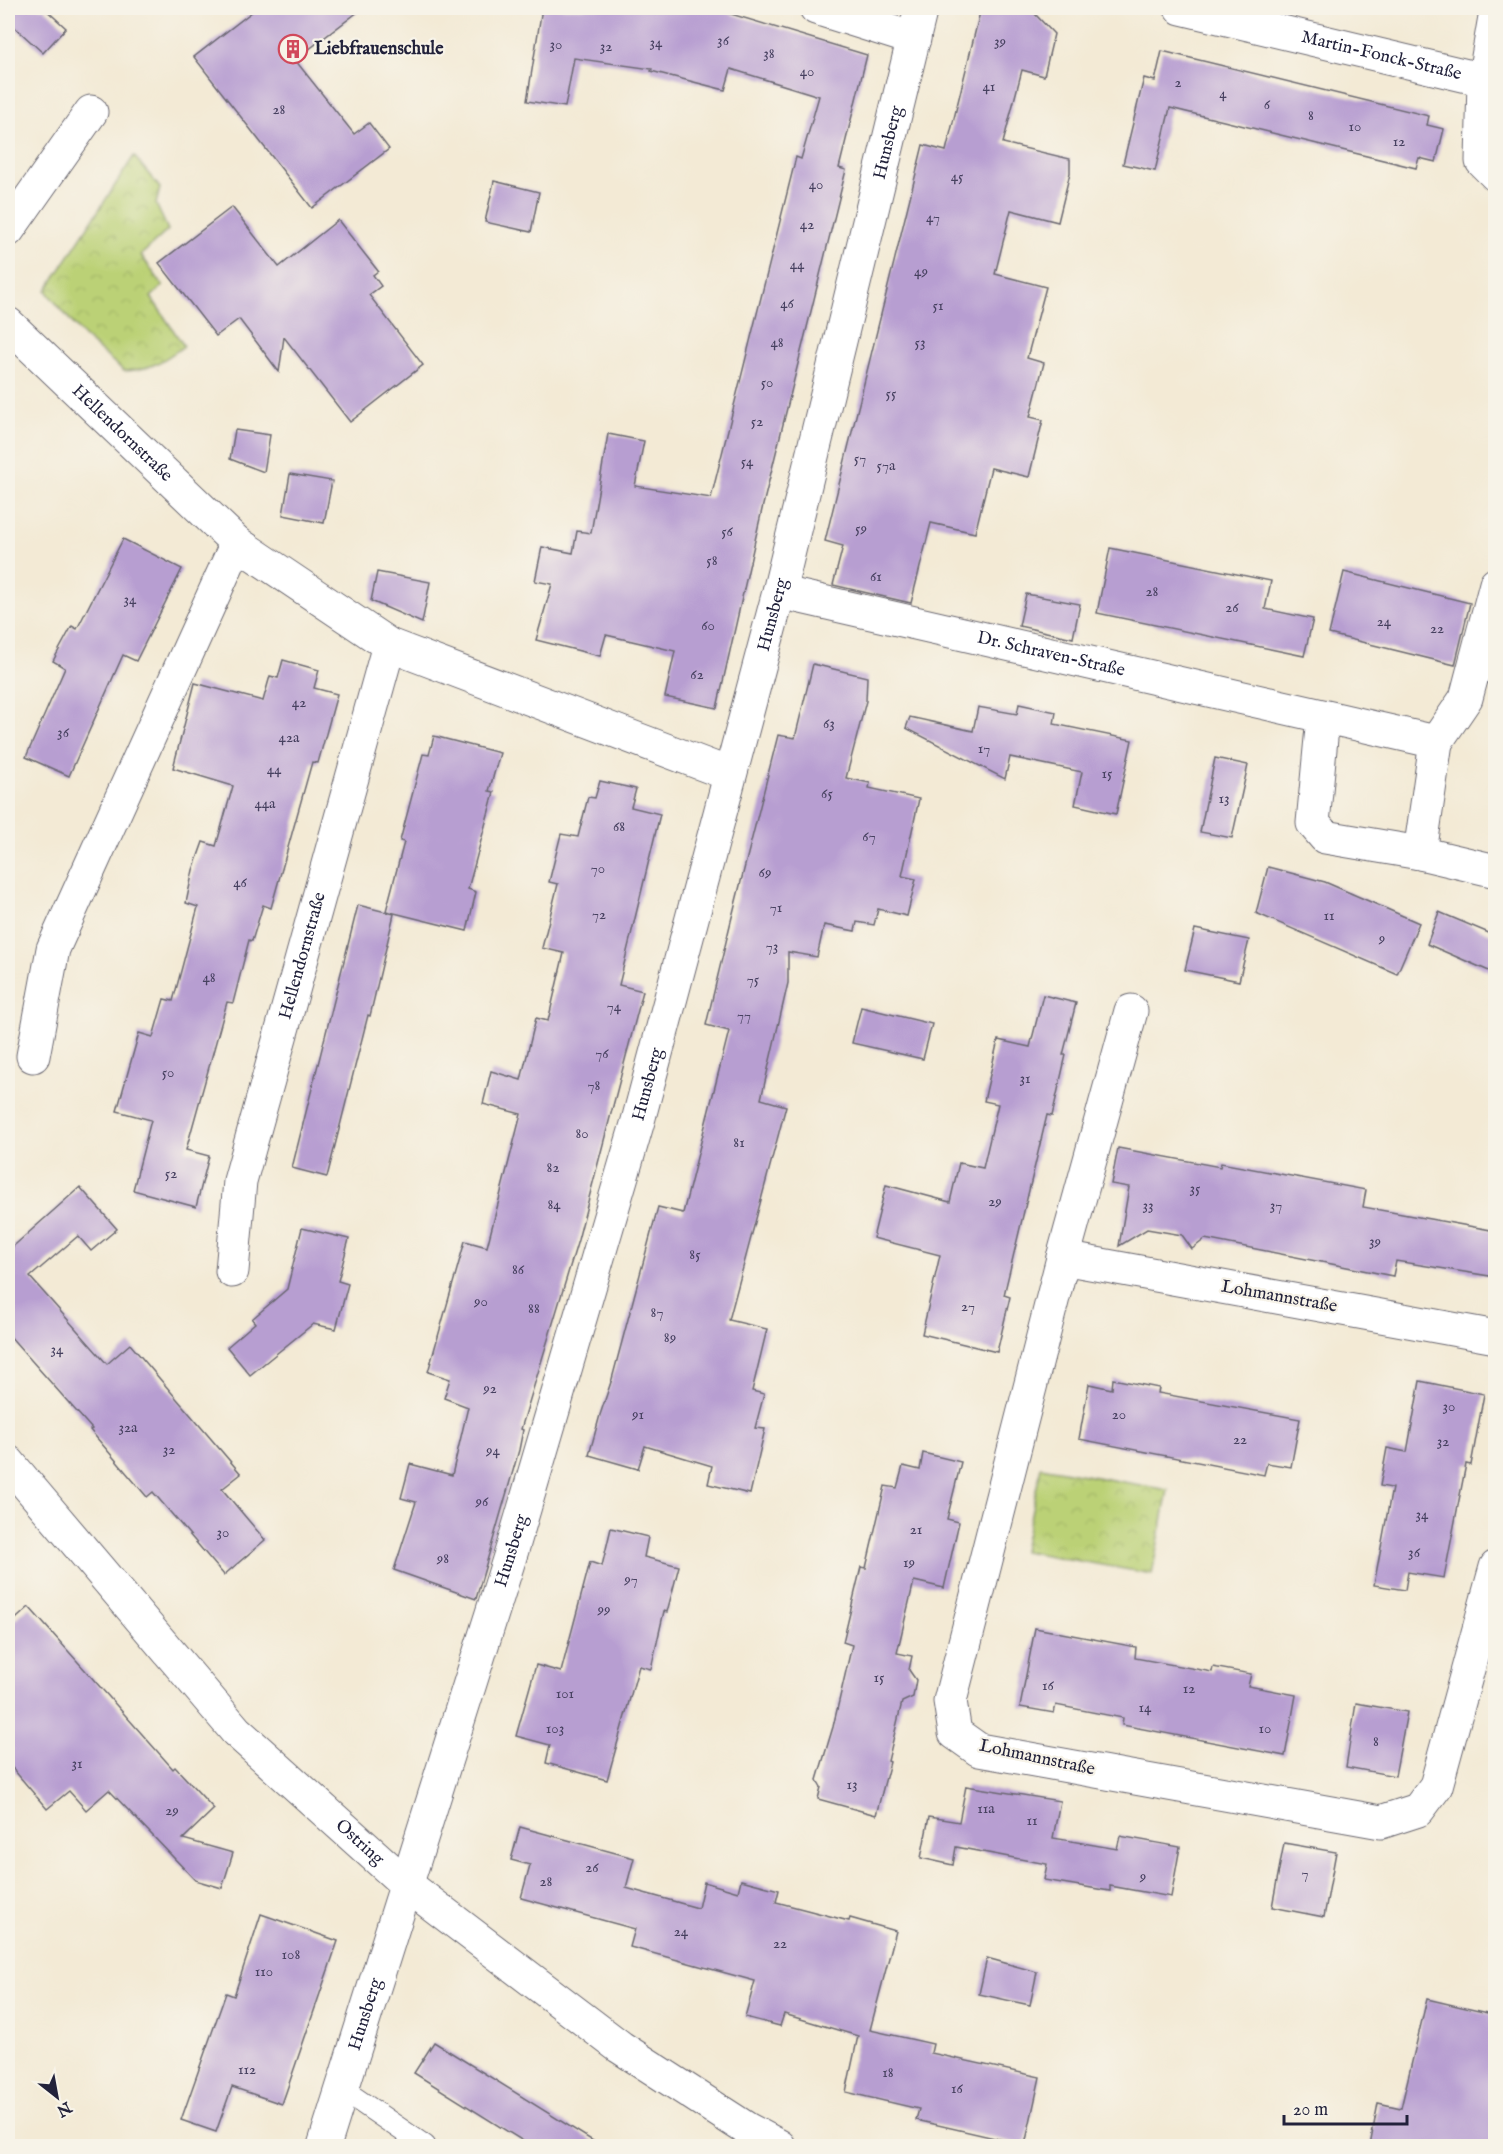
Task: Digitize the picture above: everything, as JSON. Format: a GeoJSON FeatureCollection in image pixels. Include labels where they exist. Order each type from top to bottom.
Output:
{"type":"FeatureCollection","features":[{"type":"Feature","properties":{"kind":"street"},"geometry":{"type":"LineString","coordinates":[[816,8],[914,39]]}},
{"type":"Feature","properties":{"kind":"street","name":"Hunsberg"},"geometry":{"type":"LineString","coordinates":[[324,2146],[512,1550],[638,1121],[779,592],[921,8]]}},
{"type":"Feature","properties":{"kind":"street","name":"Martin-Fonck-Straße"},"geometry":{"type":"LineString","coordinates":[[1181,8],[1484,80],[1482,161],[1496,175]]}},
{"type":"Feature","properties":{"kind":"street"},"geometry":{"type":"LineString","coordinates":[[1484,80],[1496,11]]}},
{"type":"Feature","properties":{"kind":"street"},"geometry":{"type":"LineString","coordinates":[[8,230],[91,112]]}},
{"type":"Feature","properties":{"kind":"street","name":"Hellendornstraße"},"geometry":{"type":"LineString","coordinates":[[8,324],[237,543],[389,645],[729,774]]}},
{"type":"Feature","properties":{"kind":"street"},"geometry":{"type":"LineString","coordinates":[[33,1056],[52,949],[237,543]]}},
{"type":"Feature","properties":{"kind":"street"},"geometry":{"type":"LineString","coordinates":[[1420,853],[1436,742],[1466,698],[1496,584]]}},
{"type":"Feature","properties":{"kind":"street","name":"Dr. Schraven-Straße"},"geometry":{"type":"LineString","coordinates":[[779,592],[1436,742]]}},
{"type":"Feature","properties":{"kind":"street","name":"Hellendornstraße"},"geometry":{"type":"LineString","coordinates":[[232,1271],[240,1182],[389,645]]}},
{"type":"Feature","properties":{"kind":"street"},"geometry":{"type":"LineString","coordinates":[[1323,717],[1312,823],[1325,837],[1420,853],[1496,871]]}},
{"type":"Feature","properties":{"kind":"street","name":"Lohmannstraße"},"geometry":{"type":"LineString","coordinates":[[1131,1011],[1063,1257],[950,1701],[955,1733],[979,1750],[1381,1822],[1418,1810],[1436,1786],[1483,1671],[1496,1567]]}},
{"type":"Feature","properties":{"kind":"street","name":"Lohmannstraße"},"geometry":{"type":"LineString","coordinates":[[1063,1257],[1496,1337]]}},
{"type":"Feature","properties":{"kind":"street","name":"Ostring"},"geometry":{"type":"LineString","coordinates":[[8,1462],[236,1731],[407,1885],[620,2047],[747,2129],[779,2146]]}},
{"type":"Feature","properties":{"kind":"lane"},"geometry":{"type":"LineString","coordinates":[[342,2089],[425,2146]]}},
{"type":"Feature","properties":{"kind":"green space"},"geometry":{"type":"Polygon","coordinates":[[[134,156],[160,188],[156,204],[168,230],[141,255],[163,286],[151,297],[184,346],[156,364],[142,369],[124,371],[84,337],[46,291],[134,156]]]}},
{"type":"Feature","properties":{"kind":"green space"},"geometry":{"type":"Polygon","coordinates":[[[1041,1467],[1168,1490],[1152,1574],[1023,1551],[1041,1467]]]}},
{"type":"Feature","properties":{"kind":"building"},"geometry":{"type":"Polygon","coordinates":[[[8,8],[44,8],[66,28],[43,53],[8,21],[8,8]]]}},
{"type":"Feature","properties":{"kind":"building"},"geometry":{"type":"Polygon","coordinates":[[[257,8],[363,8],[295,60],[354,134],[369,123],[389,149],[312,208],[194,57],[257,8]]]}},
{"type":"Feature","properties":{"kind":"building"},"geometry":{"type":"Polygon","coordinates":[[[542,8],[711,8],[867,55],[839,168],[846,170],[763,505],[717,708],[665,697],[675,651],[606,635],[600,656],[536,640],[552,584],[535,581],[542,547],[573,553],[577,531],[591,533],[608,434],[644,441],[635,486],[711,498],[796,157],[801,159],[819,96],[731,69],[725,90],[651,71],[652,69],[574,58],[565,107],[527,101],[542,8]]]}},
{"type":"Feature","properties":{"kind":"building"},"geometry":{"type":"Polygon","coordinates":[[[981,8],[1014,8],[1034,13],[1054,34],[1044,76],[1022,70],[1003,143],[1070,159],[1070,173],[1058,222],[1011,210],[995,274],[1046,287],[1027,358],[1044,363],[1030,417],[1043,420],[1029,477],[991,468],[975,533],[931,523],[911,603],[833,585],[843,546],[825,541],[923,145],[946,151],[981,8]]]}},
{"type":"Feature","properties":{"kind":"building"},"geometry":{"type":"Polygon","coordinates":[[[1162,51],[1429,116],[1427,125],[1444,129],[1436,162],[1419,158],[1416,168],[1170,108],[1155,171],[1123,164],[1144,78],[1155,81],[1162,51]]]}},
{"type":"Feature","properties":{"kind":"building"},"geometry":{"type":"Polygon","coordinates":[[[494,181],[539,192],[531,232],[485,222],[494,181]]]}},
{"type":"Feature","properties":{"kind":"building"},"geometry":{"type":"Polygon","coordinates":[[[232,207],[279,267],[338,220],[378,271],[373,275],[381,286],[369,295],[423,365],[350,422],[284,337],[279,372],[239,319],[216,336],[159,263],[232,207]]]}},
{"type":"Feature","properties":{"kind":"building"},"geometry":{"type":"Polygon","coordinates":[[[235,430],[270,435],[264,472],[230,459],[235,430]]]}},
{"type":"Feature","properties":{"kind":"building"},"geometry":{"type":"Polygon","coordinates":[[[290,474],[332,481],[324,523],[283,515],[290,474]]]}},
{"type":"Feature","properties":{"kind":"building"},"geometry":{"type":"Polygon","coordinates":[[[123,539],[182,569],[136,661],[123,655],[69,776],[26,757],[65,668],[53,661],[72,626],[77,629],[123,539]]]}},
{"type":"Feature","properties":{"kind":"building"},"geometry":{"type":"Polygon","coordinates":[[[1110,548],[1271,581],[1265,609],[1313,619],[1304,656],[1097,613],[1110,548]]]}},
{"type":"Feature","properties":{"kind":"building"},"geometry":{"type":"Polygon","coordinates":[[[377,572],[430,582],[422,623],[371,601],[377,572]]]}},
{"type":"Feature","properties":{"kind":"building"},"geometry":{"type":"Polygon","coordinates":[[[1344,572],[1470,603],[1455,665],[1329,634],[1344,572]]]}},
{"type":"Feature","properties":{"kind":"building"},"geometry":{"type":"Polygon","coordinates":[[[1026,594],[1080,604],[1073,638],[1019,626],[1026,594]]]}},
{"type":"Feature","properties":{"kind":"building"},"geometry":{"type":"Polygon","coordinates":[[[283,660],[319,670],[314,688],[337,694],[318,763],[312,762],[271,908],[263,905],[252,941],[249,940],[233,1003],[227,1002],[186,1150],[209,1156],[196,1207],[133,1190],[151,1120],[117,1111],[139,1033],[153,1037],[164,999],[173,1001],[198,907],[186,903],[193,870],[203,842],[216,846],[233,786],[173,768],[195,683],[263,701],[270,676],[278,678],[283,660]]]}},
{"type":"Feature","properties":{"kind":"building"},"geometry":{"type":"Polygon","coordinates":[[[813,664],[867,677],[866,701],[846,778],[870,783],[869,788],[919,799],[902,876],[916,879],[907,916],[878,909],[874,925],[857,922],[855,931],[824,925],[817,957],[788,952],[788,983],[761,1099],[786,1106],[729,1320],[767,1329],[752,1391],[764,1394],[755,1428],[765,1429],[750,1494],[708,1484],[712,1466],[645,1446],[638,1469],[589,1455],[658,1207],[683,1213],[729,1031],[706,1025],[778,735],[795,738],[813,664]]]}},
{"type":"Feature","properties":{"kind":"building"},"geometry":{"type":"Polygon","coordinates":[[[1019,704],[1056,712],[1054,724],[1132,740],[1116,814],[1075,805],[1082,772],[1010,757],[1005,779],[906,728],[910,717],[973,731],[978,707],[1017,714],[1019,704]]]}},
{"type":"Feature","properties":{"kind":"building"},"geometry":{"type":"Polygon","coordinates":[[[434,736],[500,753],[489,791],[494,792],[468,889],[476,892],[467,931],[386,911],[404,842],[400,841],[423,754],[429,755],[434,736]]]}},
{"type":"Feature","properties":{"kind":"building"},"geometry":{"type":"Polygon","coordinates":[[[1215,758],[1248,765],[1232,838],[1200,832],[1215,758]]]}},
{"type":"Feature","properties":{"kind":"building"},"geometry":{"type":"Polygon","coordinates":[[[600,781],[636,789],[631,807],[660,814],[619,985],[643,991],[578,1240],[521,1429],[523,1430],[519,1450],[476,1599],[394,1570],[416,1502],[401,1498],[410,1464],[452,1475],[468,1407],[444,1398],[450,1379],[428,1372],[465,1241],[487,1247],[521,1114],[483,1104],[491,1071],[521,1080],[536,1018],[548,1021],[564,953],[542,948],[558,884],[549,882],[561,834],[578,837],[588,797],[595,798],[600,781]]]}},
{"type":"Feature","properties":{"kind":"building"},"geometry":{"type":"Polygon","coordinates":[[[1268,867],[1325,882],[1419,923],[1397,974],[1256,913],[1268,867]]]}},
{"type":"Feature","properties":{"kind":"building"},"geometry":{"type":"Polygon","coordinates":[[[358,905],[394,914],[370,1016],[368,1015],[327,1177],[292,1168],[358,905]]]}},
{"type":"Feature","properties":{"kind":"building"},"geometry":{"type":"Polygon","coordinates":[[[1439,912],[1496,936],[1496,974],[1427,944],[1439,912]]]}},
{"type":"Feature","properties":{"kind":"building"},"geometry":{"type":"Polygon","coordinates":[[[1195,929],[1249,940],[1239,981],[1185,970],[1195,929]]]}},
{"type":"Feature","properties":{"kind":"building"},"geometry":{"type":"Polygon","coordinates":[[[1043,995],[1076,1003],[1063,1055],[1066,1055],[1052,1116],[1047,1115],[1004,1295],[1010,1297],[997,1352],[922,1334],[940,1255],[873,1238],[886,1185],[950,1202],[959,1163],[983,1168],[998,1104],[984,1101],[998,1040],[1030,1047],[1043,995]]]}},
{"type":"Feature","properties":{"kind":"building"},"geometry":{"type":"Polygon","coordinates":[[[861,1007],[932,1024],[923,1059],[852,1043],[861,1007]]]}},
{"type":"Feature","properties":{"kind":"building"},"geometry":{"type":"Polygon","coordinates":[[[1118,1148],[1220,1167],[1221,1163],[1366,1190],[1363,1207],[1496,1231],[1496,1277],[1396,1261],[1393,1276],[1205,1239],[1192,1249],[1182,1235],[1147,1229],[1119,1246],[1129,1187],[1111,1184],[1118,1148]]]}},
{"type":"Feature","properties":{"kind":"building"},"geometry":{"type":"Polygon","coordinates":[[[80,1187],[117,1229],[91,1251],[78,1236],[30,1277],[107,1364],[130,1344],[241,1474],[222,1489],[265,1540],[224,1575],[153,1492],[147,1497],[90,1430],[92,1429],[8,1334],[8,1251],[80,1187]]]}},
{"type":"Feature","properties":{"kind":"building"},"geometry":{"type":"Polygon","coordinates":[[[302,1228],[349,1239],[338,1281],[348,1284],[336,1329],[313,1324],[250,1375],[227,1347],[255,1323],[252,1319],[287,1289],[302,1228]]]}},
{"type":"Feature","properties":{"kind":"building"},"geometry":{"type":"Polygon","coordinates":[[[1113,1379],[1159,1388],[1158,1393],[1300,1419],[1291,1467],[1267,1463],[1264,1475],[1079,1439],[1089,1384],[1112,1389],[1113,1379]]]}},
{"type":"Feature","properties":{"kind":"building"},"geometry":{"type":"Polygon","coordinates":[[[1420,1381],[1484,1394],[1471,1465],[1466,1464],[1444,1578],[1408,1572],[1405,1590],[1374,1585],[1392,1488],[1380,1486],[1387,1448],[1407,1452],[1420,1381]]]}},
{"type":"Feature","properties":{"kind":"building"},"geometry":{"type":"Polygon","coordinates":[[[923,1453],[961,1462],[947,1519],[959,1522],[944,1588],[914,1581],[897,1653],[912,1656],[909,1670],[916,1680],[913,1697],[902,1702],[876,1815],[818,1799],[821,1787],[817,1780],[833,1727],[852,1645],[843,1642],[861,1567],[866,1568],[885,1486],[897,1488],[903,1466],[920,1470],[923,1453]]]}},
{"type":"Feature","properties":{"kind":"building"},"geometry":{"type":"Polygon","coordinates":[[[611,1528],[648,1537],[644,1557],[679,1566],[667,1612],[664,1611],[651,1669],[639,1666],[607,1780],[546,1763],[550,1745],[516,1736],[536,1665],[561,1672],[590,1562],[602,1566],[611,1528]]]}},
{"type":"Feature","properties":{"kind":"building"},"geometry":{"type":"Polygon","coordinates":[[[29,1607],[173,1769],[175,1767],[214,1809],[183,1839],[233,1853],[222,1888],[195,1880],[109,1790],[86,1810],[69,1791],[47,1809],[8,1763],[8,1626],[29,1607]]]}},
{"type":"Feature","properties":{"kind":"building"},"geometry":{"type":"Polygon","coordinates":[[[1035,1628],[1136,1647],[1135,1658],[1212,1672],[1213,1667],[1251,1674],[1248,1686],[1296,1695],[1285,1756],[1122,1725],[1123,1718],[1056,1705],[1054,1713],[1020,1707],[1035,1628]]]}},
{"type":"Feature","properties":{"kind":"building"},"geometry":{"type":"Polygon","coordinates":[[[1356,1703],[1407,1712],[1395,1776],[1346,1767],[1356,1703]]]}},
{"type":"Feature","properties":{"kind":"building"},"geometry":{"type":"Polygon","coordinates":[[[966,1786],[1060,1801],[1053,1838],[1117,1849],[1120,1836],[1180,1847],[1171,1897],[1110,1886],[1110,1891],[1044,1880],[1047,1864],[956,1847],[953,1865],[921,1858],[929,1817],[959,1822],[966,1786]]]}},
{"type":"Feature","properties":{"kind":"building"},"geometry":{"type":"Polygon","coordinates":[[[520,1827],[634,1858],[626,1888],[698,1908],[704,1882],[738,1892],[741,1880],[779,1890],[776,1902],[849,1921],[850,1918],[896,1931],[870,2030],[933,2044],[931,2053],[1040,2077],[1025,2145],[916,2120],[919,2109],[846,2092],[858,2036],[784,2014],[780,2026],[745,2017],[755,1981],[630,1947],[635,1929],[521,1898],[530,1865],[511,1860],[520,1827]]]}},
{"type":"Feature","properties":{"kind":"building"},"geometry":{"type":"Polygon","coordinates":[[[1284,1843],[1336,1852],[1324,1917],[1272,1907],[1284,1843]]]}},
{"type":"Feature","properties":{"kind":"building"},"geometry":{"type":"Polygon","coordinates":[[[261,1914],[338,1941],[282,2104],[232,2087],[216,2132],[181,2120],[226,1993],[234,1996],[261,1914]]]}},
{"type":"Feature","properties":{"kind":"building"},"geometry":{"type":"Polygon","coordinates":[[[987,1958],[1037,1972],[1030,2005],[979,1994],[987,1958]]]}},
{"type":"Feature","properties":{"kind":"building"},"geometry":{"type":"Polygon","coordinates":[[[1427,1999],[1496,2015],[1496,2146],[1370,2146],[1378,2103],[1401,2108],[1427,1999]]]}},
{"type":"Feature","properties":{"kind":"building"},"geometry":{"type":"Polygon","coordinates":[[[434,2042],[601,2146],[531,2146],[414,2073],[434,2042]]]}},
{"type":"Feature","properties":{"kind":"place","name":"Liebfrauenschule"},"geometry":{"type":"Point","coordinates":[293,49]}}]}
